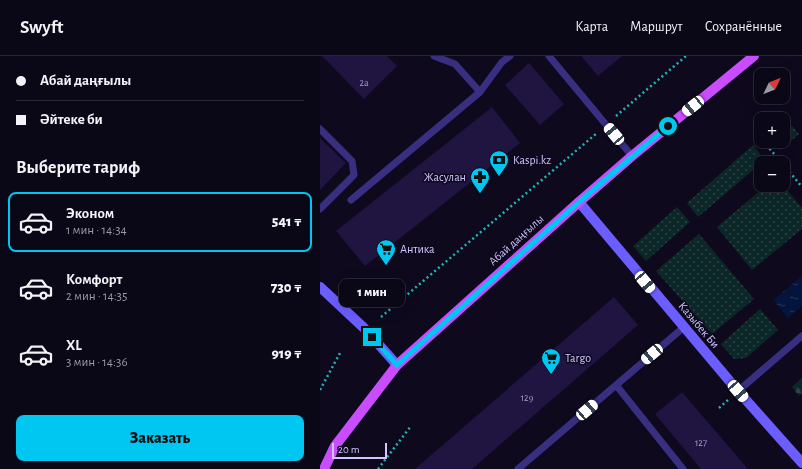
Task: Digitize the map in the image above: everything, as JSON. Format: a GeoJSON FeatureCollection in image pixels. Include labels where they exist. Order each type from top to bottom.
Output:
{"type":"FeatureCollection","features":[{"type":"Feature","properties":{"kind":"main road","name":"Абай даңғылы"},"geometry":{"type":"LineString","coordinates":[[324,469],[335,446],[397,365],[632,156],[754,56]]}},
{"type":"Feature","properties":{"kind":"street","name":"Казыбек Би"},"geometry":{"type":"LineString","coordinates":[[579,202],[738,391],[802,463]]}},
{"type":"Feature","properties":{"kind":"street"},"geometry":{"type":"LineString","coordinates":[[320,287],[364,328],[397,365]]}},
{"type":"Feature","properties":{"kind":"lane"},"geometry":{"type":"LineString","coordinates":[[434,56],[455,64],[480,92]]}},
{"type":"Feature","properties":{"kind":"lane"},"geometry":{"type":"LineString","coordinates":[[350,200],[480,92],[502,62],[510,56]]}},
{"type":"Feature","properties":{"kind":"lane"},"geometry":{"type":"LineString","coordinates":[[549,56],[632,156]]}},
{"type":"Feature","properties":{"kind":"lane"},"geometry":{"type":"LineString","coordinates":[[320,129],[352,160],[354,175],[320,209]]}},
{"type":"Feature","properties":{"kind":"lane"},"geometry":{"type":"LineString","coordinates":[[518,469],[684,327]]}},
{"type":"Feature","properties":{"kind":"lane"},"geometry":{"type":"LineString","coordinates":[[738,391],[802,336]]}},
{"type":"Feature","properties":{"kind":"lane"},"geometry":{"type":"LineString","coordinates":[[616,385],[683,469]]}},
{"type":"Feature","properties":{"kind":"path"},"geometry":{"type":"LineString","coordinates":[[614,118],[686,56]]}},
{"type":"Feature","properties":{"kind":"path"},"geometry":{"type":"LineString","coordinates":[[381,317],[602,128]]}},
{"type":"Feature","properties":{"kind":"path"},"geometry":{"type":"LineString","coordinates":[[769,148],[775,156]]}},
{"type":"Feature","properties":{"kind":"path"},"geometry":{"type":"LineString","coordinates":[[790,173],[802,187]]}},
{"type":"Feature","properties":{"kind":"path"},"geometry":{"type":"LineString","coordinates":[[320,390],[340,353]]}},
{"type":"Feature","properties":{"kind":"path"},"geometry":{"type":"LineString","coordinates":[[378,469],[411,426]]}},
{"type":"Feature","properties":{"kind":"green space"},"geometry":{"type":"Polygon","coordinates":[[[790,124],[799,134],[790,142],[790,124]]]}},
{"type":"Feature","properties":{"kind":"green space"},"geometry":{"type":"Polygon","coordinates":[[[753,145],[762,156],[754,156],[754,169],[698,217],[687,203],[753,145]]]}},
{"type":"Feature","properties":{"kind":"green space"},"geometry":{"type":"Polygon","coordinates":[[[759,192],[789,192],[802,208],[802,229],[752,270],[717,227],[759,192]]]}},
{"type":"Feature","properties":{"kind":"green space"},"geometry":{"type":"Polygon","coordinates":[[[677,207],[690,222],[646,261],[633,246],[677,207]]]}},
{"type":"Feature","properties":{"kind":"green space"},"geometry":{"type":"Polygon","coordinates":[[[699,234],[754,299],[712,334],[656,271],[699,234]]]}},
{"type":"Feature","properties":{"kind":"green space"},"geometry":{"type":"Polygon","coordinates":[[[760,309],[778,330],[746,358],[734,359],[721,344],[760,309]]]}},
{"type":"Feature","properties":{"kind":"green space"},"geometry":{"type":"Polygon","coordinates":[[[802,378],[802,394],[799,396],[792,387],[802,378]]]}},
{"type":"Feature","properties":{"kind":"water"},"geometry":{"type":"Polygon","coordinates":[[[802,276],[802,306],[788,318],[773,300],[802,276]]]}},
{"type":"Feature","properties":{"kind":"building"},"geometry":{"type":"Polygon","coordinates":[[[322,56],[387,56],[397,66],[364,99],[322,56]]]}},
{"type":"Feature","properties":{"kind":"building"},"geometry":{"type":"Polygon","coordinates":[[[581,56],[622,56],[598,76],[581,56]]]}},
{"type":"Feature","properties":{"kind":"building"},"geometry":{"type":"Polygon","coordinates":[[[529,63],[564,104],[540,125],[505,85],[529,63]]]}},
{"type":"Feature","properties":{"kind":"building"},"geometry":{"type":"Polygon","coordinates":[[[492,107],[520,143],[365,266],[336,231],[492,107]]]}},
{"type":"Feature","properties":{"kind":"building"},"geometry":{"type":"Polygon","coordinates":[[[320,138],[346,163],[320,190],[320,138]]]}},
{"type":"Feature","properties":{"kind":"building"},"geometry":{"type":"Polygon","coordinates":[[[614,297],[638,325],[472,469],[415,469],[614,297]]]}},
{"type":"Feature","properties":{"kind":"building"},"geometry":{"type":"Polygon","coordinates":[[[682,392],[748,469],[701,469],[655,414],[682,392]]]}},
{"type":"Feature","properties":{"kind":"place","name":"Kaspi.kz"},"geometry":{"type":"Point","coordinates":[499,177]}},
{"type":"Feature","properties":{"kind":"place","name":"Жасулан"},"geometry":{"type":"Point","coordinates":[480,194]}},
{"type":"Feature","properties":{"kind":"place","name":"Антика"},"geometry":{"type":"Point","coordinates":[386,266]}},
{"type":"Feature","properties":{"kind":"place","name":"Targo"},"geometry":{"type":"Point","coordinates":[551,375]}},
{"type":"Feature","properties":{"kind":"route"},"geometry":{"type":"LineString","coordinates":[[372,337],[397,365],[579,202],[668,126]]}}]}
